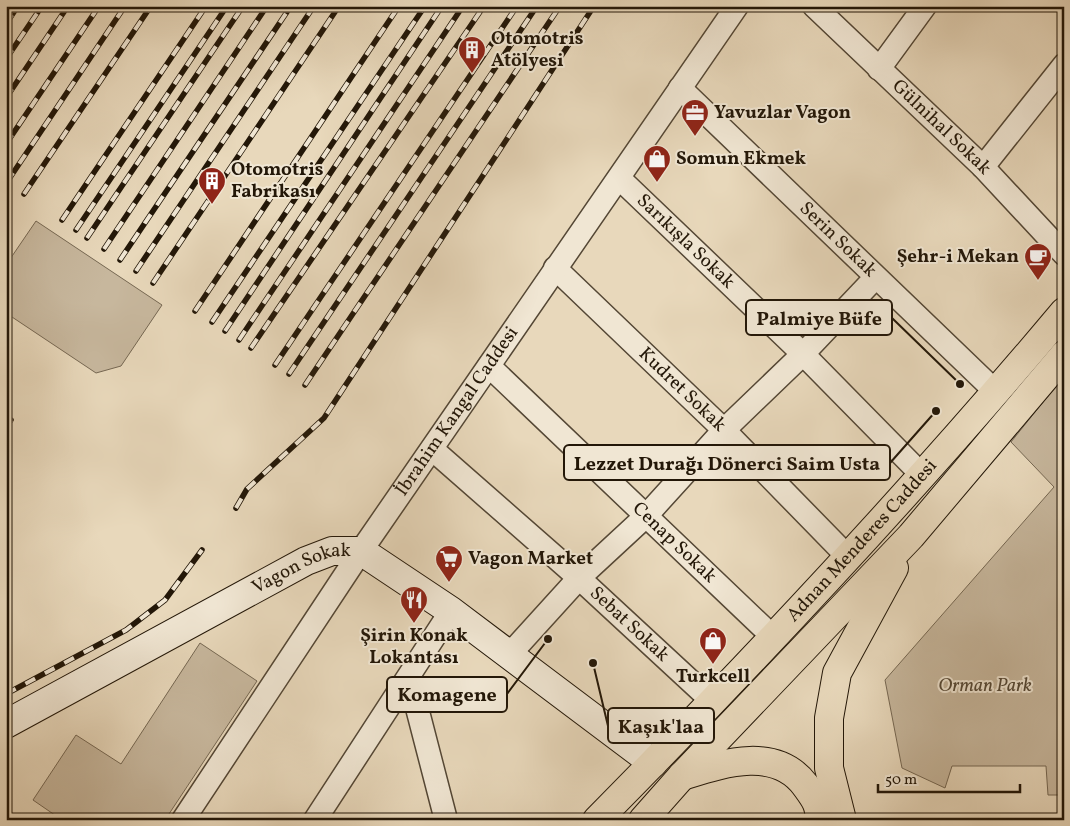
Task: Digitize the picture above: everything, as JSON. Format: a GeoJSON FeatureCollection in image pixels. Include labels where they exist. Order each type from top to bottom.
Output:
{"type":"FeatureCollection","features":[{"type":"Feature","properties":{"kind":"main road","name":"Adnan Menderes Caddesi"},"geometry":{"type":"LineString","coordinates":[[597,820],[849,558],[923,476],[1064,312]]}},
{"type":"Feature","properties":{"kind":"main road","name":"Adnan Menderes Caddesi"},"geometry":{"type":"LineString","coordinates":[[643,820],[681,777],[911,536],[1064,355]]}},
{"type":"Feature","properties":{"kind":"main road"},"geometry":{"type":"LineString","coordinates":[[842,820],[829,768],[828,718],[837,673],[911,536]]}},
{"type":"Feature","properties":{"kind":"main road","name":"Vagon Sokak"},"geometry":{"type":"LineString","coordinates":[[6,724],[306,560],[332,551],[361,551],[451,611],[653,763]]}},
{"type":"Feature","properties":{"kind":"main road"},"geometry":{"type":"LineString","coordinates":[[681,777],[731,761],[769,761],[798,776],[819,805],[820,820]]}},
{"type":"Feature","properties":{"kind":"street","name":"İbrahim Kangal Caddesi"},"geometry":{"type":"LineString","coordinates":[[183,820],[361,551],[737,6]]}},
{"type":"Feature","properties":{"kind":"street","name":"Gülnihal Sokak"},"geometry":{"type":"LineString","coordinates":[[814,6],[983,167],[1064,254]]}},
{"type":"Feature","properties":{"kind":"street"},"geometry":{"type":"LineString","coordinates":[[879,69],[926,6]]}},
{"type":"Feature","properties":{"kind":"street"},"geometry":{"type":"LineString","coordinates":[[983,167],[1064,65]]}},
{"type":"Feature","properties":{"kind":"street","name":"Serin Sokak"},"geometry":{"type":"LineString","coordinates":[[680,88],[875,278],[996,392]]}},
{"type":"Feature","properties":{"kind":"street","name":"Sarıkışla Sokak"},"geometry":{"type":"LineString","coordinates":[[619,178],[803,354],[923,476]]}},
{"type":"Feature","properties":{"kind":"street","name":"Kudret Sokak"},"geometry":{"type":"LineString","coordinates":[[555,268],[724,430],[849,558]]}},
{"type":"Feature","properties":{"kind":"street"},"geometry":{"type":"LineString","coordinates":[[510,654],[579,578],[646,516],[724,430],[803,354],[875,278]]}},
{"type":"Feature","properties":{"kind":"street","name":"Cenap Sokak"},"geometry":{"type":"LineString","coordinates":[[489,366],[773,637]]}},
{"type":"Feature","properties":{"kind":"street","name":"Sebat Sokak"},"geometry":{"type":"LineString","coordinates":[[432,448],[579,578],[712,701]]}},
{"type":"Feature","properties":{"kind":"street"},"geometry":{"type":"LineString","coordinates":[[315,820],[451,611]]}},
{"type":"Feature","properties":{"kind":"street"},"geometry":{"type":"LineString","coordinates":[[409,677],[446,820]]}},
{"type":"Feature","properties":{"kind":"green space"},"geometry":{"type":"Polygon","coordinates":[[[36,221],[162,305],[121,366],[96,373],[6,313],[6,265],[36,221]]]}},
{"type":"Feature","properties":{"kind":"green space","name":"Orman Park"},"geometry":{"type":"Polygon","coordinates":[[[1064,376],[1064,795],[1048,795],[1046,766],[952,766],[945,788],[902,768],[885,680],[1054,487],[1011,442],[1064,376]]]}},
{"type":"Feature","properties":{"kind":"green space"},"geometry":{"type":"Polygon","coordinates":[[[200,643],[257,681],[165,820],[62,820],[33,800],[76,735],[121,764],[200,643]]]}},
{"type":"Feature","properties":{"kind":"railway"},"geometry":{"type":"LineString","coordinates":[[6,24],[18,6]]}},
{"type":"Feature","properties":{"kind":"railway"},"geometry":{"type":"LineString","coordinates":[[6,59],[42,6]]}},
{"type":"Feature","properties":{"kind":"railway"},"geometry":{"type":"LineString","coordinates":[[6,98],[68,6]]}},
{"type":"Feature","properties":{"kind":"railway"},"geometry":{"type":"LineString","coordinates":[[6,144],[99,6]]}},
{"type":"Feature","properties":{"kind":"railway"},"geometry":{"type":"LineString","coordinates":[[7,182],[125,6]]}},
{"type":"Feature","properties":{"kind":"railway"},"geometry":{"type":"LineString","coordinates":[[24,194],[151,6]]}},
{"type":"Feature","properties":{"kind":"railway"},"geometry":{"type":"LineString","coordinates":[[62,220],[206,6]]}},
{"type":"Feature","properties":{"kind":"railway"},"geometry":{"type":"LineString","coordinates":[[76,230],[227,6]]}},
{"type":"Feature","properties":{"kind":"railway"},"geometry":{"type":"LineString","coordinates":[[87,238],[243,6]]}},
{"type":"Feature","properties":{"kind":"railway"},"geometry":{"type":"LineString","coordinates":[[104,249],[267,6]]}},
{"type":"Feature","properties":{"kind":"railway"},"geometry":{"type":"LineString","coordinates":[[120,260],[291,6]]}},
{"type":"Feature","properties":{"kind":"railway"},"geometry":{"type":"LineString","coordinates":[[136,271],[314,6]]}},
{"type":"Feature","properties":{"kind":"railway"},"geometry":{"type":"LineString","coordinates":[[153,283],[339,6]]}},
{"type":"Feature","properties":{"kind":"railway"},"geometry":{"type":"LineString","coordinates":[[195,311],[399,6]]}},
{"type":"Feature","properties":{"kind":"railway"},"geometry":{"type":"LineString","coordinates":[[212,322],[425,6]]}},
{"type":"Feature","properties":{"kind":"railway"},"geometry":{"type":"LineString","coordinates":[[225,331],[442,6]]}},
{"type":"Feature","properties":{"kind":"railway"},"geometry":{"type":"LineString","coordinates":[[239,340],[463,6]]}},
{"type":"Feature","properties":{"kind":"railway"},"geometry":{"type":"LineString","coordinates":[[251,348],[484,6]]}},
{"type":"Feature","properties":{"kind":"railway"},"geometry":{"type":"LineString","coordinates":[[275,365],[517,6]]}},
{"type":"Feature","properties":{"kind":"railway"},"geometry":{"type":"LineString","coordinates":[[289,374],[537,6]]}},
{"type":"Feature","properties":{"kind":"railway"},"geometry":{"type":"LineString","coordinates":[[305,385],[560,6]]}},
{"type":"Feature","properties":{"kind":"railway"},"geometry":{"type":"LineString","coordinates":[[236,508],[247,489],[324,418],[594,6]]}},
{"type":"Feature","properties":{"kind":"railway"},"geometry":{"type":"LineString","coordinates":[[6,427],[11,420]]}},
{"type":"Feature","properties":{"kind":"railway"},"geometry":{"type":"LineString","coordinates":[[6,694],[126,630],[165,600],[202,550]]}},
{"type":"Feature","properties":{"kind":"place","name":"Otomotris Atölyesi"},"geometry":{"type":"Point","coordinates":[472,74]}},
{"type":"Feature","properties":{"kind":"place","name":"Yavuzlar Vagon"},"geometry":{"type":"Point","coordinates":[695,137]}},
{"type":"Feature","properties":{"kind":"place","name":"Somun Ekmek"},"geometry":{"type":"Point","coordinates":[657,183]}},
{"type":"Feature","properties":{"kind":"place","name":"Otomotris Fabrikası"},"geometry":{"type":"Point","coordinates":[212,205]}},
{"type":"Feature","properties":{"kind":"place","name":"Şehr-i Mekan"},"geometry":{"type":"Point","coordinates":[1038,281]}},
{"type":"Feature","properties":{"kind":"place","name":"Palmiye Büfe"},"geometry":{"type":"Point","coordinates":[960,384]}},
{"type":"Feature","properties":{"kind":"place","name":"Lezzet Durağı Dönerci Saim Usta"},"geometry":{"type":"Point","coordinates":[936,411]}},
{"type":"Feature","properties":{"kind":"place","name":"Vagon Market"},"geometry":{"type":"Point","coordinates":[449,583]}},
{"type":"Feature","properties":{"kind":"place","name":"Şirin Konak Lokantası"},"geometry":{"type":"Point","coordinates":[414,624]}},
{"type":"Feature","properties":{"kind":"place","name":"Komagene"},"geometry":{"type":"Point","coordinates":[548,639]}},
{"type":"Feature","properties":{"kind":"place","name":"Kaşık'laa"},"geometry":{"type":"Point","coordinates":[593,663]}},
{"type":"Feature","properties":{"kind":"place","name":"Turkcell"},"geometry":{"type":"Point","coordinates":[713,665]}}]}
